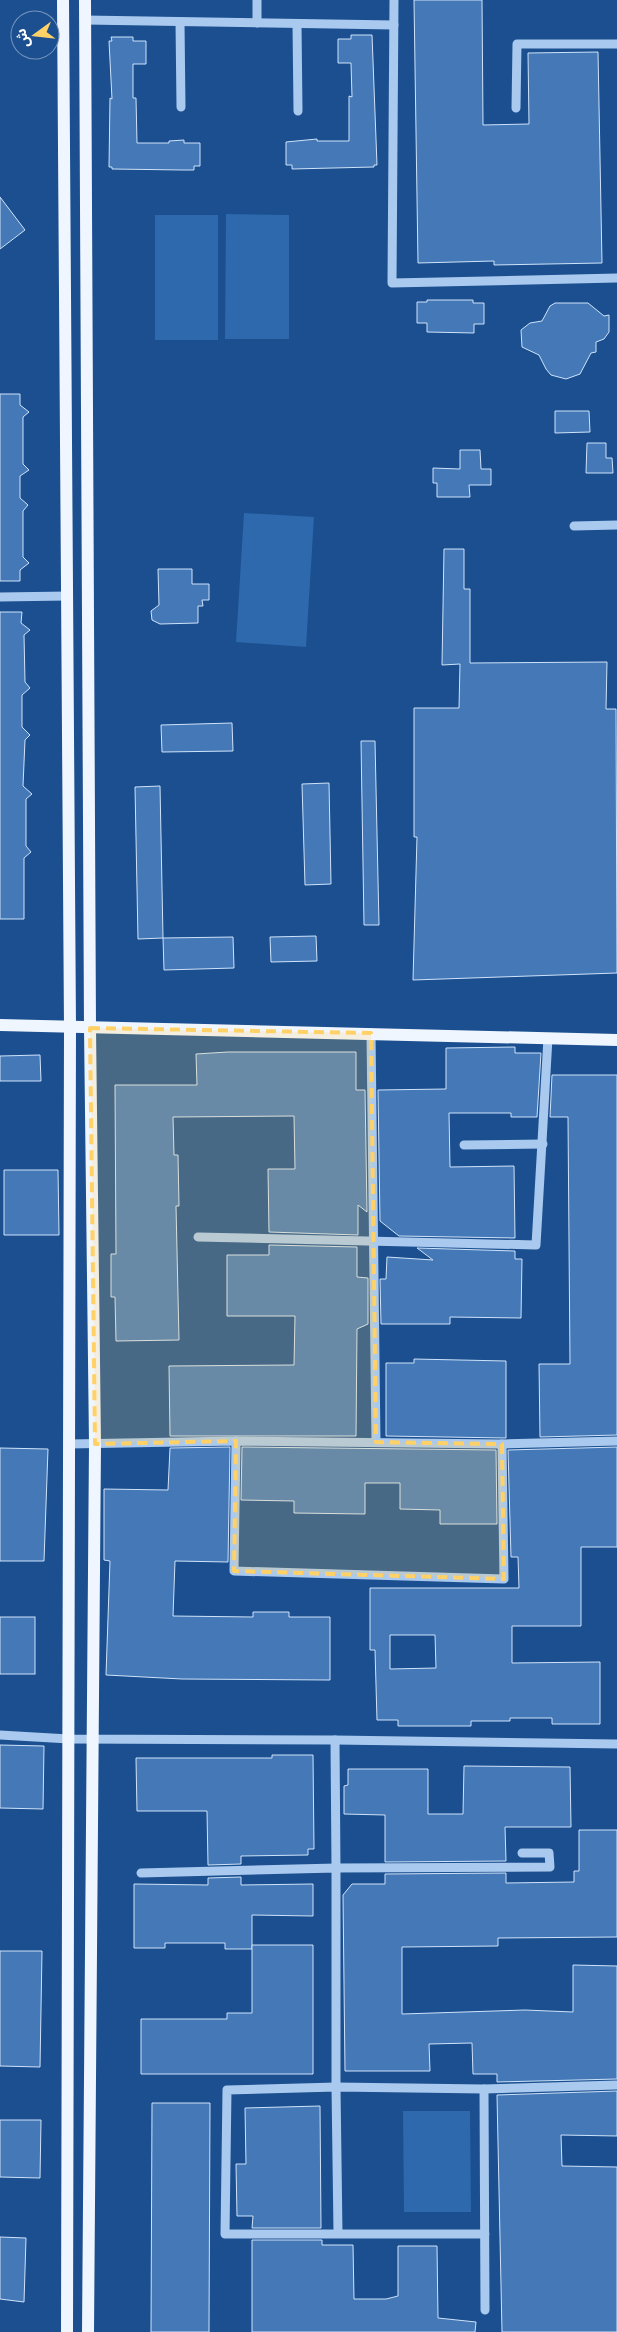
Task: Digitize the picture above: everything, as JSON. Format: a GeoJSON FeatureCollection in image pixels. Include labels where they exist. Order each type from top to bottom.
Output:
{"type":"FeatureCollection","features":[{"type":"Feature","properties":{"kind":"main road"},"geometry":{"type":"LineString","coordinates":[[63,0],[70,1028],[67,2332]]}},
{"type":"Feature","properties":{"kind":"main road"},"geometry":{"type":"LineString","coordinates":[[85,0],[90,1028],[95,1444],[88,2332]]}},
{"type":"Feature","properties":{"kind":"main road"},"geometry":{"type":"LineString","coordinates":[[0,1026],[617,1040]]}},
{"type":"Feature","properties":{"kind":"street"},"geometry":{"type":"LineString","coordinates":[[257,0],[257,23]]}},
{"type":"Feature","properties":{"kind":"street"},"geometry":{"type":"LineString","coordinates":[[394,0],[392,283],[617,278]]}},
{"type":"Feature","properties":{"kind":"street"},"geometry":{"type":"LineString","coordinates":[[85,20],[394,25]]}},
{"type":"Feature","properties":{"kind":"street"},"geometry":{"type":"LineString","coordinates":[[180,22],[181,107]]}},
{"type":"Feature","properties":{"kind":"street"},"geometry":{"type":"LineString","coordinates":[[297,24],[298,111]]}},
{"type":"Feature","properties":{"kind":"street"},"geometry":{"type":"LineString","coordinates":[[516,108],[517,44],[617,44]]}},
{"type":"Feature","properties":{"kind":"street"},"geometry":{"type":"LineString","coordinates":[[574,526],[617,525]]}},
{"type":"Feature","properties":{"kind":"street"},"geometry":{"type":"LineString","coordinates":[[0,597],[68,596]]}},
{"type":"Feature","properties":{"kind":"street"},"geometry":{"type":"LineString","coordinates":[[371,1034],[376,1442]]}},
{"type":"Feature","properties":{"kind":"street"},"geometry":{"type":"LineString","coordinates":[[198,1237],[536,1245],[544,1144],[548,1038]]}},
{"type":"Feature","properties":{"kind":"street"},"geometry":{"type":"LineString","coordinates":[[464,1145],[544,1144]]}},
{"type":"Feature","properties":{"kind":"street"},"geometry":{"type":"LineString","coordinates":[[236,1440],[234,1571],[504,1579],[502,1444]]}},
{"type":"Feature","properties":{"kind":"street"},"geometry":{"type":"LineString","coordinates":[[70,1444],[236,1440],[502,1444],[617,1442]]}},
{"type":"Feature","properties":{"kind":"street"},"geometry":{"type":"LineString","coordinates":[[0,1735],[69,1739],[617,1744]]}},
{"type":"Feature","properties":{"kind":"street"},"geometry":{"type":"LineString","coordinates":[[335,1740],[338,2233]]}},
{"type":"Feature","properties":{"kind":"street"},"geometry":{"type":"LineString","coordinates":[[141,1873],[336,1868],[550,1867],[549,1853],[522,1854]]}},
{"type":"Feature","properties":{"kind":"street"},"geometry":{"type":"LineString","coordinates":[[485,2234],[225,2234],[227,2090],[336,2087],[484,2088],[617,2085]]}},
{"type":"Feature","properties":{"kind":"street"},"geometry":{"type":"LineString","coordinates":[[484,2088],[484,2310]]}},
{"type":"Feature","properties":{"kind":"highlighted area"},"geometry":{"type":"Polygon","coordinates":[[[90,1028],[371,1033],[376,1442],[502,1444],[504,1579],[234,1571],[236,1441],[95,1444],[90,1028]]]}},
{"type":"Feature","properties":{"kind":"shaded area"},"geometry":{"type":"Polygon","coordinates":[[[226,214],[289,215],[289,339],[225,339],[226,214]]]}},
{"type":"Feature","properties":{"kind":"shaded area"},"geometry":{"type":"Polygon","coordinates":[[[155,215],[218,215],[218,340],[155,340],[155,215]]]}},
{"type":"Feature","properties":{"kind":"shaded area"},"geometry":{"type":"Polygon","coordinates":[[[244,513],[314,517],[306,647],[236,642],[244,513]]]}},
{"type":"Feature","properties":{"kind":"shaded area"},"geometry":{"type":"Polygon","coordinates":[[[403,2111],[470,2111],[471,2212],[404,2212],[403,2111]]]}},
{"type":"Feature","properties":{"kind":"building"},"geometry":{"type":"Polygon","coordinates":[[[414,0],[482,0],[483,125],[529,124],[528,53],[598,52],[602,263],[494,265],[494,261],[418,263],[414,0]]]}},
{"type":"Feature","properties":{"kind":"building"},"geometry":{"type":"Polygon","coordinates":[[[351,35],[372,35],[377,165],[374,165],[374,167],[292,169],[292,165],[286,165],[286,142],[317,139],[317,141],[349,141],[349,96],[352,97],[351,63],[338,63],[338,39],[351,39],[351,35]]]}},
{"type":"Feature","properties":{"kind":"building"},"geometry":{"type":"Polygon","coordinates":[[[111,37],[133,37],[133,41],[146,41],[146,64],[133,64],[133,98],[136,98],[137,143],[169,143],[169,141],[184,140],[184,143],[200,143],[200,166],[194,166],[194,170],[112,169],[112,167],[109,167],[110,98],[112,99],[109,41],[112,41],[111,37]]]}},
{"type":"Feature","properties":{"kind":"building"},"geometry":{"type":"Polygon","coordinates":[[[0,197],[25,230],[0,249],[0,197]]]}},
{"type":"Feature","properties":{"kind":"building"},"geometry":{"type":"Polygon","coordinates":[[[427,300],[473,300],[473,303],[484,303],[484,324],[474,324],[474,333],[427,332],[427,323],[417,323],[417,302],[427,302],[427,300]]]}},
{"type":"Feature","properties":{"kind":"building"},"geometry":{"type":"Polygon","coordinates":[[[555,303],[588,303],[604,316],[609,315],[609,332],[604,339],[596,342],[596,352],[591,353],[580,374],[566,379],[551,375],[539,355],[522,347],[521,330],[530,323],[542,321],[550,306],[555,303]]]}},
{"type":"Feature","properties":{"kind":"building"},"geometry":{"type":"Polygon","coordinates":[[[0,394],[20,394],[20,405],[29,412],[23,417],[23,464],[29,470],[20,476],[20,498],[28,505],[23,511],[23,557],[29,563],[20,570],[20,581],[0,581],[0,394]]]}},
{"type":"Feature","properties":{"kind":"building"},"geometry":{"type":"Polygon","coordinates":[[[555,411],[589,411],[590,432],[555,433],[555,411]]]}},
{"type":"Feature","properties":{"kind":"building"},"geometry":{"type":"Polygon","coordinates":[[[587,443],[606,443],[606,458],[612,458],[613,473],[586,473],[587,443]]]}},
{"type":"Feature","properties":{"kind":"building"},"geometry":{"type":"Polygon","coordinates":[[[460,450],[480,450],[481,469],[491,469],[491,485],[469,485],[470,497],[437,497],[437,483],[433,483],[433,468],[460,469],[460,450]]]}},
{"type":"Feature","properties":{"kind":"building"},"geometry":{"type":"Polygon","coordinates":[[[444,549],[464,549],[464,589],[470,589],[470,663],[607,662],[606,709],[616,709],[617,973],[413,980],[417,837],[414,837],[414,708],[459,708],[460,664],[442,665],[444,549]]]}},
{"type":"Feature","properties":{"kind":"building"},"geometry":{"type":"Polygon","coordinates":[[[158,569],[192,569],[192,584],[209,584],[209,600],[202,600],[203,606],[198,606],[198,623],[160,624],[152,620],[151,611],[159,605],[158,569]]]}},
{"type":"Feature","properties":{"kind":"building"},"geometry":{"type":"Polygon","coordinates":[[[0,612],[22,612],[21,623],[30,630],[24,635],[25,682],[30,688],[22,695],[22,727],[30,735],[25,740],[23,786],[32,794],[26,799],[26,846],[31,852],[24,858],[24,919],[0,919],[0,612]]]}},
{"type":"Feature","properties":{"kind":"building"},"geometry":{"type":"Polygon","coordinates":[[[232,723],[233,751],[162,752],[161,725],[232,723]]]}},
{"type":"Feature","properties":{"kind":"building"},"geometry":{"type":"Polygon","coordinates":[[[361,741],[375,741],[379,925],[364,925],[361,741]]]}},
{"type":"Feature","properties":{"kind":"building"},"geometry":{"type":"Polygon","coordinates":[[[329,783],[331,884],[305,885],[302,784],[329,783]]]}},
{"type":"Feature","properties":{"kind":"building"},"geometry":{"type":"Polygon","coordinates":[[[160,786],[163,938],[138,939],[135,787],[160,786]]]}},
{"type":"Feature","properties":{"kind":"building"},"geometry":{"type":"Polygon","coordinates":[[[316,936],[317,961],[271,962],[270,937],[316,936]]]}},
{"type":"Feature","properties":{"kind":"building"},"geometry":{"type":"Polygon","coordinates":[[[233,937],[234,968],[164,970],[163,938],[233,937]]]}},
{"type":"Feature","properties":{"kind":"building"},"geometry":{"type":"Polygon","coordinates":[[[515,1047],[515,1053],[541,1053],[537,1117],[511,1117],[511,1113],[449,1113],[450,1167],[514,1166],[515,1238],[399,1236],[380,1221],[378,1090],[446,1089],[446,1048],[515,1047]]]}},
{"type":"Feature","properties":{"kind":"building"},"geometry":{"type":"Polygon","coordinates":[[[228,1052],[356,1052],[356,1090],[365,1090],[367,1212],[358,1205],[358,1235],[269,1232],[268,1169],[295,1169],[294,1116],[173,1117],[174,1155],[178,1155],[179,1206],[176,1206],[179,1340],[116,1341],[115,1297],[111,1297],[111,1254],[116,1254],[115,1085],[197,1085],[196,1054],[228,1052]]]}},
{"type":"Feature","properties":{"kind":"building"},"geometry":{"type":"Polygon","coordinates":[[[40,1055],[41,1081],[0,1081],[0,1056],[40,1055]]]}},
{"type":"Feature","properties":{"kind":"building"},"geometry":{"type":"Polygon","coordinates":[[[552,1075],[617,1075],[617,1435],[540,1437],[539,1364],[570,1364],[568,1117],[550,1117],[552,1075]]]}},
{"type":"Feature","properties":{"kind":"building"},"geometry":{"type":"Polygon","coordinates":[[[4,1170],[58,1170],[59,1235],[4,1235],[4,1170]]]}},
{"type":"Feature","properties":{"kind":"building"},"geometry":{"type":"Polygon","coordinates":[[[269,1245],[357,1247],[357,1277],[368,1278],[368,1324],[357,1329],[356,1436],[170,1436],[169,1366],[294,1365],[295,1316],[227,1316],[227,1255],[269,1255],[269,1245]]]}},
{"type":"Feature","properties":{"kind":"building"},"geometry":{"type":"Polygon","coordinates":[[[417,1248],[515,1251],[515,1259],[522,1259],[521,1318],[450,1317],[450,1324],[381,1324],[380,1279],[386,1279],[387,1257],[433,1260],[417,1248]]]}},
{"type":"Feature","properties":{"kind":"building"},"geometry":{"type":"Polygon","coordinates":[[[414,1359],[506,1361],[506,1438],[386,1436],[386,1363],[414,1363],[414,1359]]]}},
{"type":"Feature","properties":{"kind":"building"},"geometry":{"type":"Polygon","coordinates":[[[230,1447],[228,1562],[175,1561],[173,1616],[253,1617],[253,1612],[289,1612],[289,1617],[330,1617],[330,1680],[182,1679],[106,1675],[110,1561],[104,1560],[104,1489],[168,1490],[170,1448],[230,1447]]]}},
{"type":"Feature","properties":{"kind":"building"},"geometry":{"type":"Polygon","coordinates":[[[242,1447],[496,1450],[497,1524],[440,1524],[440,1510],[400,1509],[400,1483],[365,1483],[365,1514],[294,1513],[294,1501],[241,1500],[242,1447]]]}},
{"type":"Feature","properties":{"kind":"building"},"geometry":{"type":"Polygon","coordinates":[[[617,1447],[617,1547],[581,1547],[581,1626],[512,1626],[512,1663],[600,1662],[600,1724],[552,1724],[552,1718],[510,1718],[510,1721],[471,1721],[471,1726],[398,1726],[398,1720],[377,1720],[375,1650],[370,1650],[370,1588],[519,1588],[518,1557],[511,1557],[508,1450],[617,1447]],[[390,1635],[390,1669],[436,1668],[435,1635],[390,1635]]]}},
{"type":"Feature","properties":{"kind":"building"},"geometry":{"type":"Polygon","coordinates":[[[0,1448],[48,1449],[44,1561],[0,1561],[0,1448]]]}},
{"type":"Feature","properties":{"kind":"building"},"geometry":{"type":"Polygon","coordinates":[[[0,1617],[35,1617],[35,1674],[0,1674],[0,1617]]]}},
{"type":"Feature","properties":{"kind":"building"},"geometry":{"type":"Polygon","coordinates":[[[0,1745],[44,1746],[43,1809],[0,1808],[0,1745]]]}},
{"type":"Feature","properties":{"kind":"building"},"geometry":{"type":"Polygon","coordinates":[[[272,1755],[313,1755],[314,1849],[308,1849],[308,1855],[241,1856],[241,1864],[208,1865],[207,1811],[137,1811],[136,1758],[272,1758],[272,1755]]]}},
{"type":"Feature","properties":{"kind":"building"},"geometry":{"type":"Polygon","coordinates":[[[464,1766],[570,1767],[571,1827],[505,1827],[506,1861],[385,1862],[385,1815],[344,1814],[344,1786],[348,1785],[348,1769],[428,1769],[428,1814],[463,1814],[464,1766]]]}},
{"type":"Feature","properties":{"kind":"building"},"geometry":{"type":"Polygon","coordinates":[[[579,1830],[617,1830],[617,1937],[498,1938],[498,1946],[402,1947],[402,2014],[525,2010],[573,2012],[573,1965],[617,1966],[617,2079],[497,2082],[497,2074],[473,2074],[472,2043],[429,2044],[430,2071],[345,2071],[343,1895],[352,1884],[385,1884],[385,1874],[506,1873],[506,1883],[574,1882],[574,1871],[579,1871],[579,1830]]]}},
{"type":"Feature","properties":{"kind":"building"},"geometry":{"type":"Polygon","coordinates":[[[241,1877],[241,1885],[313,1884],[313,1916],[252,1915],[252,1949],[225,1949],[225,1943],[165,1943],[165,1948],[134,1948],[134,1884],[208,1885],[208,1878],[241,1877]]]}},
{"type":"Feature","properties":{"kind":"building"},"geometry":{"type":"Polygon","coordinates":[[[252,1945],[313,1945],[313,2074],[141,2074],[141,2019],[227,2019],[227,2013],[252,2013],[252,1945]]]}},
{"type":"Feature","properties":{"kind":"building"},"geometry":{"type":"Polygon","coordinates":[[[0,1951],[42,1951],[40,2067],[0,2066],[0,1951]]]}},
{"type":"Feature","properties":{"kind":"building"},"geometry":{"type":"Polygon","coordinates":[[[617,2091],[617,2136],[561,2135],[562,2166],[617,2167],[617,2332],[502,2332],[497,2095],[617,2091]]]}},
{"type":"Feature","properties":{"kind":"building"},"geometry":{"type":"Polygon","coordinates":[[[152,2103],[210,2103],[209,2332],[151,2332],[152,2103]]]}},
{"type":"Feature","properties":{"kind":"building"},"geometry":{"type":"Polygon","coordinates":[[[320,2106],[321,2228],[252,2228],[253,2216],[237,2216],[236,2164],[246,2164],[245,2108],[320,2106]]]}},
{"type":"Feature","properties":{"kind":"building"},"geometry":{"type":"Polygon","coordinates":[[[0,2120],[41,2120],[40,2178],[0,2177],[0,2120]]]}},
{"type":"Feature","properties":{"kind":"building"},"geometry":{"type":"Polygon","coordinates":[[[0,2237],[26,2238],[24,2302],[0,2299],[0,2237]]]}},
{"type":"Feature","properties":{"kind":"building"},"geometry":{"type":"Polygon","coordinates":[[[252,2240],[322,2240],[322,2245],[353,2245],[354,2299],[386,2299],[398,2296],[398,2246],[437,2246],[438,2318],[476,2322],[475,2332],[252,2332],[252,2240]]]}}]}
